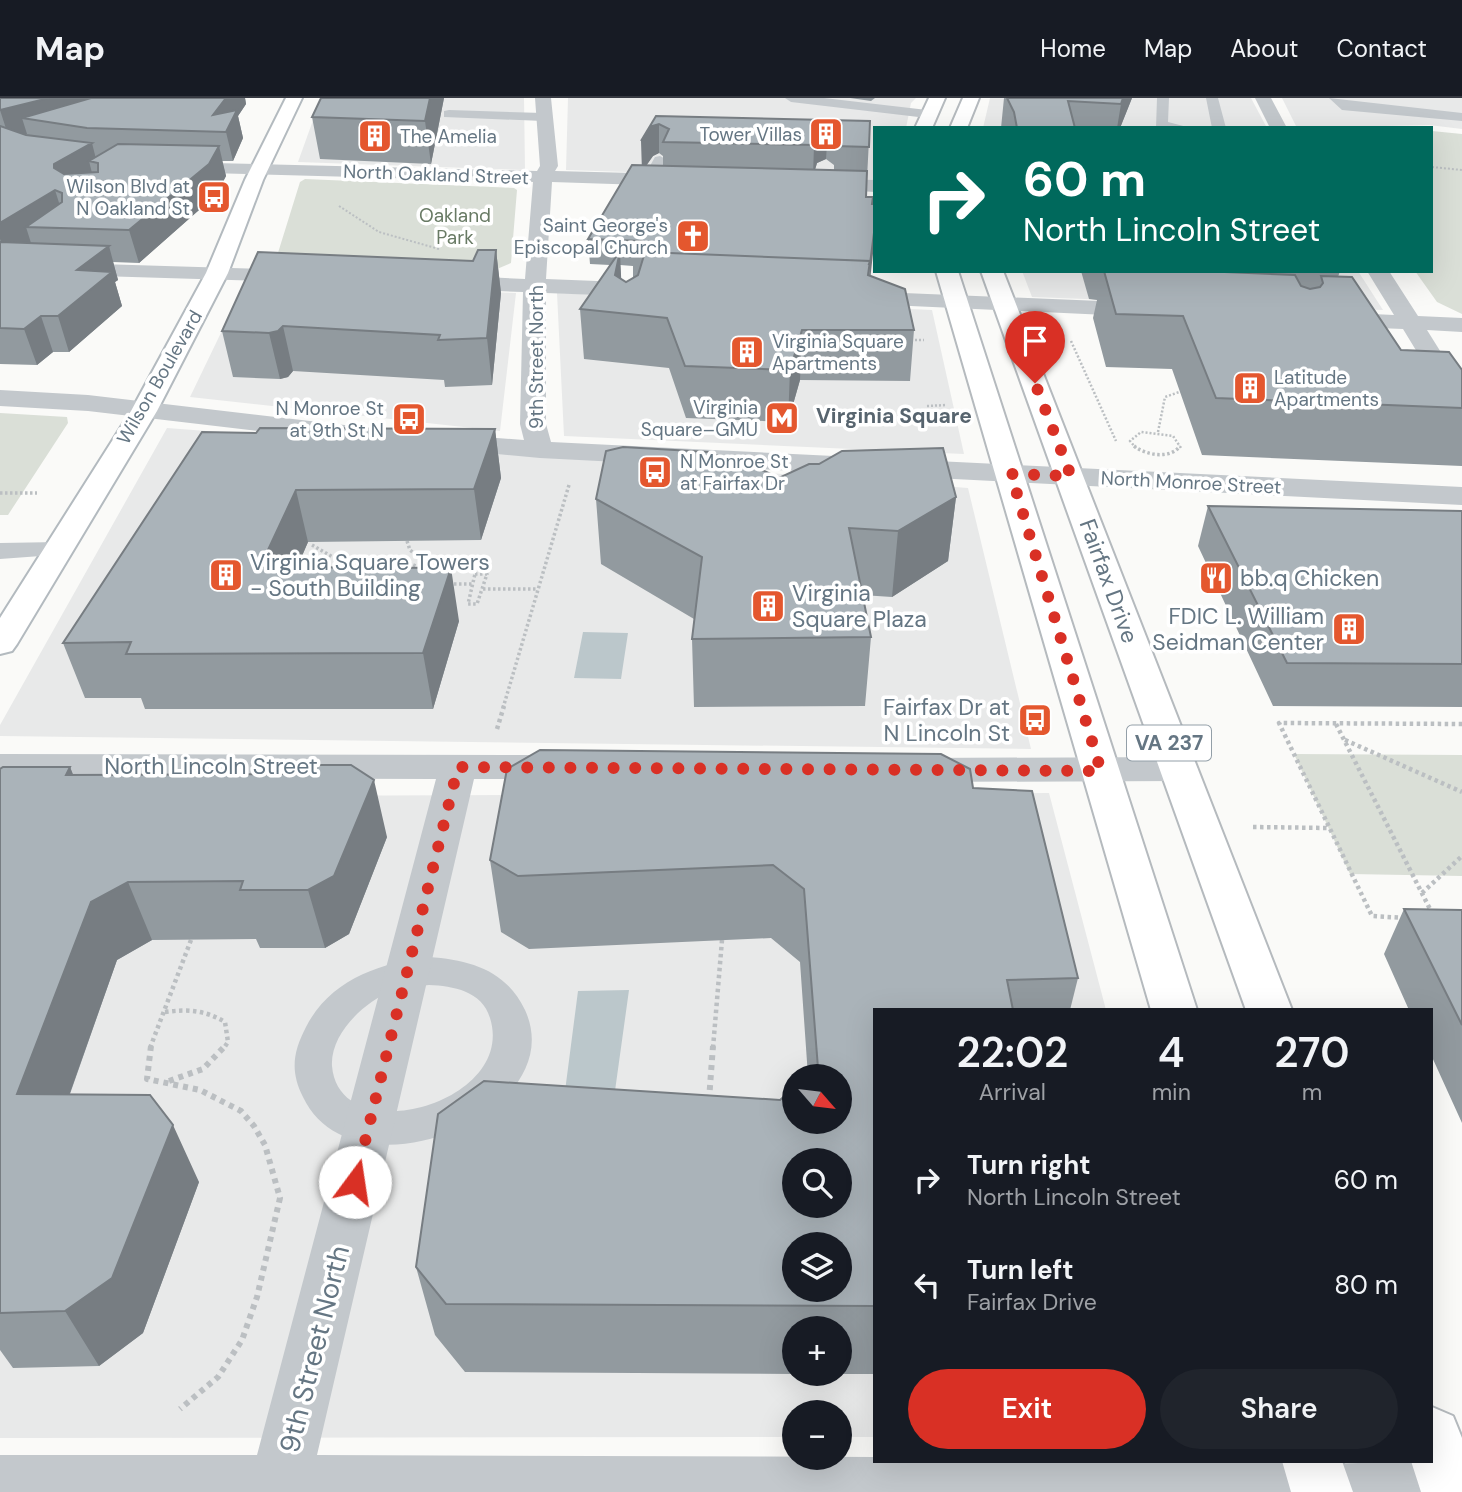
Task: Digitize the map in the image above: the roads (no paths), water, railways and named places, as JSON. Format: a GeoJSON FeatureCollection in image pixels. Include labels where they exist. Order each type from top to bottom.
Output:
{"type":"FeatureCollection","features":[{"type":"Feature","properties":{"kind":"main road","name":"Wilson Boulevard"},"geometry":{"type":"LineString","coordinates":[[0,644],[144,411],[217,273],[254,180],[295,98]]}},
{"type":"Feature","properties":{"kind":"main road"},"geometry":{"type":"LineString","coordinates":[[925,121],[937,98]]}},
{"type":"Feature","properties":{"kind":"main road"},"geometry":{"type":"LineString","coordinates":[[959,126],[971,98]]}},
{"type":"Feature","properties":{"kind":"main road","name":"VA 237"},"geometry":{"type":"LineString","coordinates":[[948,273],[1173,1008]]}},
{"type":"Feature","properties":{"kind":"main road","name":"Fairfax Drive"},"geometry":{"type":"LineString","coordinates":[[993,273],[1268,1008]]}},
{"type":"Feature","properties":{"kind":"street"},"geometry":{"type":"LineString","coordinates":[[1263,98],[1278,126]]}},
{"type":"Feature","properties":{"kind":"street","name":"9th Street North"},"geometry":{"type":"LineString","coordinates":[[540,450],[533,424],[535,285],[543,177],[549,166],[543,107]]}},
{"type":"Feature","properties":{"kind":"street","name":"North Oakland Street"},"geometry":{"type":"LineString","coordinates":[[148,167],[543,177],[622,183],[650,180],[690,181]]}},
{"type":"Feature","properties":{"kind":"street"},"geometry":{"type":"LineString","coordinates":[[795,184],[822,184],[864,190]]}},
{"type":"Feature","properties":{"kind":"street"},"geometry":{"type":"LineString","coordinates":[[6,267],[321,277]]}},
{"type":"Feature","properties":{"kind":"street"},"geometry":{"type":"LineString","coordinates":[[1379,273],[1462,406]]}},
{"type":"Feature","properties":{"kind":"street"},"geometry":{"type":"LineString","coordinates":[[428,281],[675,291]]}},
{"type":"Feature","properties":{"kind":"street"},"geometry":{"type":"LineString","coordinates":[[828,297],[1166,311]]}},
{"type":"Feature","properties":{"kind":"street"},"geometry":{"type":"LineString","coordinates":[[1308,318],[1462,325]]}},
{"type":"Feature","properties":{"kind":"street"},"geometry":{"type":"LineString","coordinates":[[0,398],[88,403],[373,436]]}},
{"type":"Feature","properties":{"kind":"street","name":"North Monroe Street"},"geometry":{"type":"LineString","coordinates":[[415,439],[540,450],[1462,496]]}},
{"type":"Feature","properties":{"kind":"street","name":"North Lincoln Street"},"geometry":{"type":"LineString","coordinates":[[0,766],[597,768]]}},
{"type":"Feature","properties":{"kind":"street","name":"9th Street North"},"geometry":{"type":"LineString","coordinates":[[315,1487],[370,1125],[458,767]]}},
{"type":"Feature","properties":{"kind":"street"},"geometry":{"type":"LineString","coordinates":[[890,770],[1179,769]]}},
{"type":"Feature","properties":{"kind":"street"},"geometry":{"type":"LineString","coordinates":[[0,1485],[1209,1492],[1318,1481]]}},
{"type":"Feature","properties":{"kind":"lane"},"geometry":{"type":"LineString","coordinates":[[791,98],[925,121]]}},
{"type":"Feature","properties":{"kind":"lane"},"geometry":{"type":"LineString","coordinates":[[1163,98],[1161,125],[1169,126]]}},
{"type":"Feature","properties":{"kind":"lane"},"geometry":{"type":"LineString","coordinates":[[1212,98],[1219,126]]}},
{"type":"Feature","properties":{"kind":"lane"},"geometry":{"type":"LineString","coordinates":[[1338,102],[1462,117]]}},
{"type":"Feature","properties":{"kind":"lane"},"geometry":{"type":"LineString","coordinates":[[1338,102],[1355,120]]}},
{"type":"Feature","properties":{"kind":"lane"},"geometry":{"type":"LineString","coordinates":[[449,117],[513,118],[543,107]]}},
{"type":"Feature","properties":{"kind":"lane"},"geometry":{"type":"LineString","coordinates":[[1392,126],[1396,111]]}},
{"type":"Feature","properties":{"kind":"lane"},"geometry":{"type":"LineString","coordinates":[[650,180],[660,159]]}},
{"type":"Feature","properties":{"kind":"lane"},"geometry":{"type":"LineString","coordinates":[[822,184],[825,165]]}},
{"type":"Feature","properties":{"kind":"lane"},"geometry":{"type":"LineString","coordinates":[[6,267],[37,248]]}},
{"type":"Feature","properties":{"kind":"lane"},"geometry":{"type":"LineString","coordinates":[[631,312],[638,289]]}},
{"type":"Feature","properties":{"kind":"lane"},"geometry":{"type":"LineString","coordinates":[[0,551],[59,549]]}},
{"type":"Feature","properties":{"kind":"lane"},"geometry":{"type":"LineString","coordinates":[[429,971],[456,973],[480,982],[499,997],[510,1016],[513,1038],[508,1062],[494,1085],[472,1105],[445,1119],[404,1128],[370,1125],[337,1112],[322,1096],[314,1075],[314,1054],[321,1032],[335,1012],[377,982],[429,971]]}},
{"type":"Feature","properties":{"kind":"lane"},"geometry":{"type":"LineString","coordinates":[[1318,1481],[1448,1472]]}},
{"type":"Feature","properties":{"kind":"place","name":"Tower Villas"},"geometry":{"type":"Point","coordinates":[826,134]}},
{"type":"Feature","properties":{"kind":"place","name":"The Amelia"},"geometry":{"type":"Point","coordinates":[375,136]}},
{"type":"Feature","properties":{"kind":"place","name":"Wilson Blvd at N Oakland St"},"geometry":{"type":"Point","coordinates":[214,197]}},
{"type":"Feature","properties":{"kind":"place","name":"Saint George's Episcopal Church"},"geometry":{"type":"Point","coordinates":[693,236]}},
{"type":"Feature","properties":{"kind":"place","name":"Virginia Square Apartments"},"geometry":{"type":"Point","coordinates":[747,352]}},
{"type":"Feature","properties":{"kind":"place","name":"Latitude Apartments"},"geometry":{"type":"Point","coordinates":[1250,388]}},
{"type":"Feature","properties":{"kind":"place","name":"Virginia Square–GMU"},"geometry":{"type":"Point","coordinates":[782,418]}},
{"type":"Feature","properties":{"kind":"place","name":"N Monroe St at 9th St N"},"geometry":{"type":"Point","coordinates":[409,419]}},
{"type":"Feature","properties":{"kind":"place","name":"N Monroe St at Fairfax Dr"},"geometry":{"type":"Point","coordinates":[655,472]}},
{"type":"Feature","properties":{"kind":"place","name":"Virginia Square Towers - South Building"},"geometry":{"type":"Point","coordinates":[226,575]}},
{"type":"Feature","properties":{"kind":"place","name":"bb.q Chicken"},"geometry":{"type":"Point","coordinates":[1216,578]}},
{"type":"Feature","properties":{"kind":"place","name":"Virginia Square Plaza"},"geometry":{"type":"Point","coordinates":[768,606]}},
{"type":"Feature","properties":{"kind":"place","name":"FDIC L. William Seidman Center"},"geometry":{"type":"Point","coordinates":[1349,629]}},
{"type":"Feature","properties":{"kind":"place","name":"Fairfax Dr at N Lincoln St"},"geometry":{"type":"Point","coordinates":[1035,720]}},
{"type":"Feature","properties":{"kind":"district","name":"Virginia Square"},"geometry":{"type":"Point","coordinates":[894,416]}},
{"type":"Feature","properties":{"kind":"park label","name":"Oakland Park"},"geometry":{"type":"Point","coordinates":[455,226]}}]}
